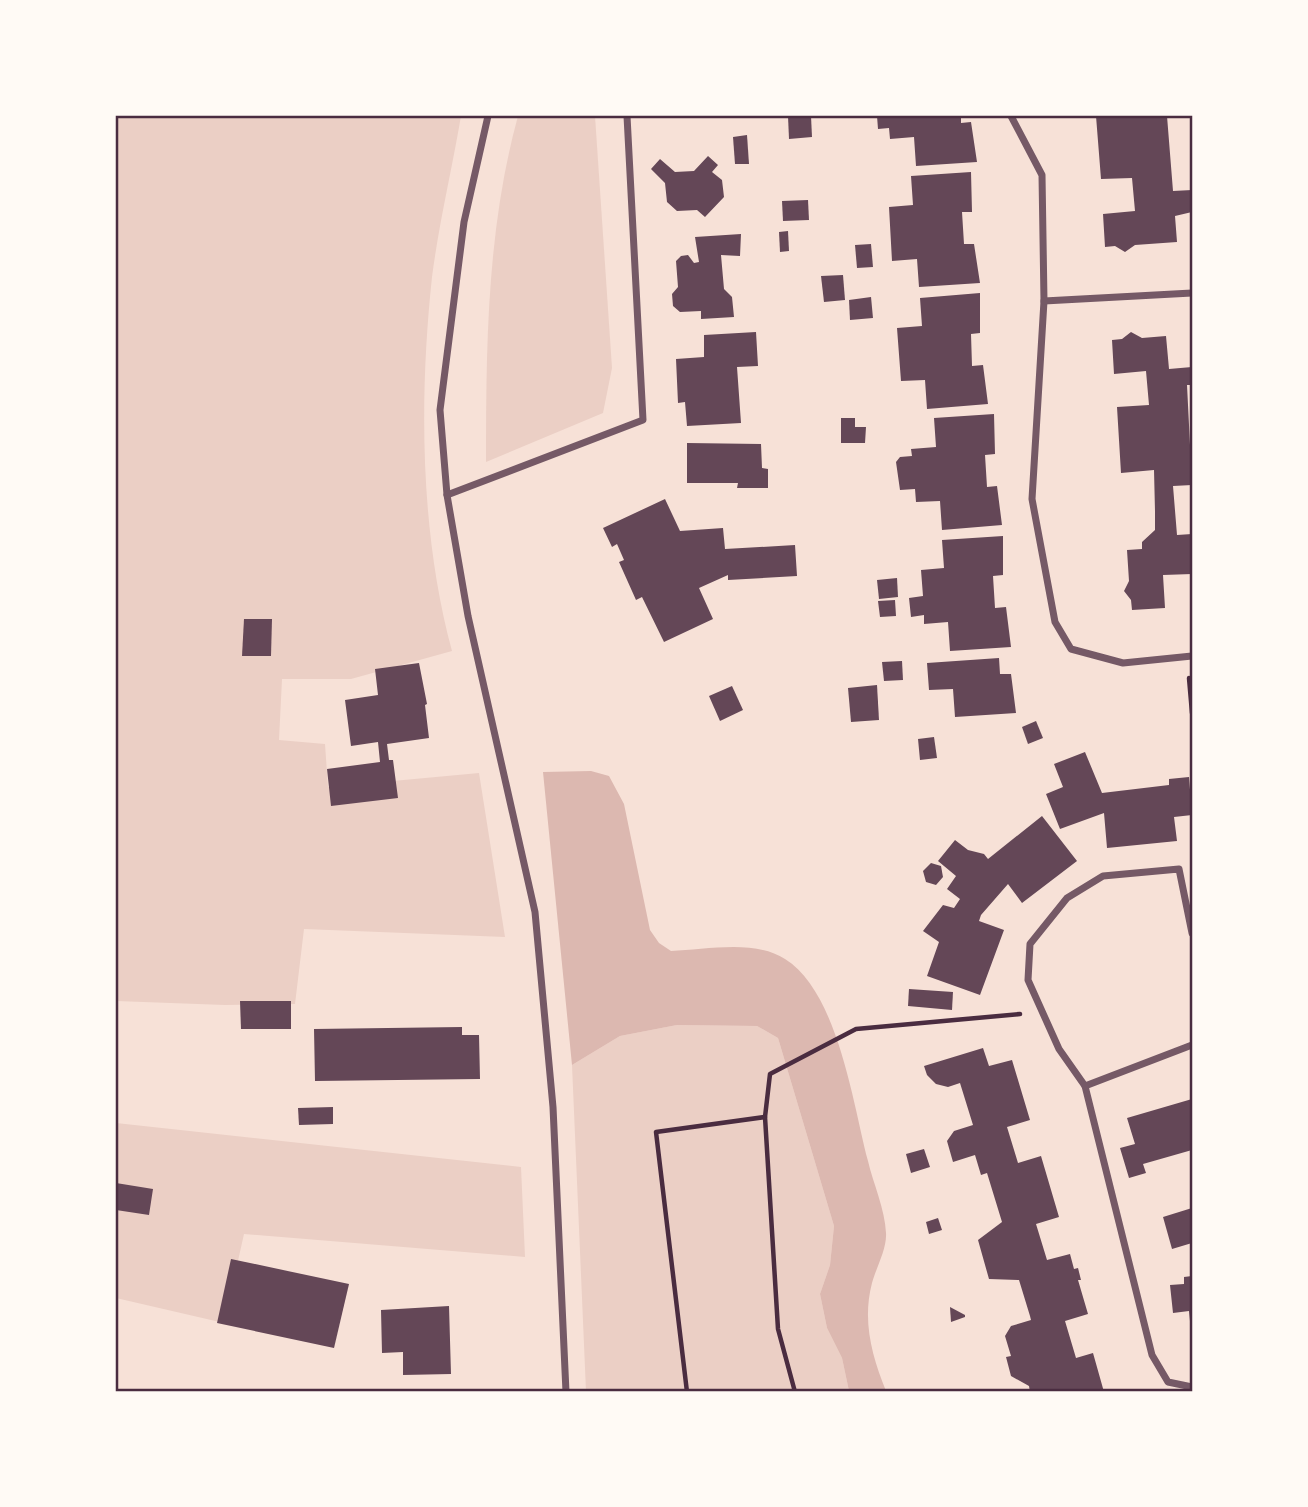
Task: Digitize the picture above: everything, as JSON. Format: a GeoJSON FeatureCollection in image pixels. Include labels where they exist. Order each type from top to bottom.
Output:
{"type":"FeatureCollection","features":[{"type":"Feature","properties":{"kind":"street"},"geometry":{"type":"LineString","coordinates":[[488,116],[464,222],[440,410],[447,495],[468,616],[536,912],[553,1107],[566,1391]]}},
{"type":"Feature","properties":{"kind":"street"},"geometry":{"type":"LineString","coordinates":[[447,495],[643,420],[627,116]]}},
{"type":"Feature","properties":{"kind":"street"},"geometry":{"type":"LineString","coordinates":[[1011,116],[1042,175],[1044,301],[1032,499],[1055,622],[1071,649],[1123,663],[1190,656]]}},
{"type":"Feature","properties":{"kind":"street"},"geometry":{"type":"LineString","coordinates":[[1044,301],[1192,293]]}},
{"type":"Feature","properties":{"kind":"street"},"geometry":{"type":"LineString","coordinates":[[1192,933],[1179,869],[1103,876],[1067,898],[1030,944],[1028,980],[1059,1049],[1085,1086],[1152,1355],[1168,1381],[1192,1387]]}},
{"type":"Feature","properties":{"kind":"street"},"geometry":{"type":"LineString","coordinates":[[1085,1086],[1192,1045]]}},
{"type":"Feature","properties":{"kind":"path"},"geometry":{"type":"LineString","coordinates":[[1190,656],[1192,713]]}},
{"type":"Feature","properties":{"kind":"path"},"geometry":{"type":"LineString","coordinates":[[795,1391],[778,1329],[765,1117],[770,1074],[856,1029],[1042,1012]]}},
{"type":"Feature","properties":{"kind":"path"},"geometry":{"type":"LineString","coordinates":[[687,1391],[656,1132],[765,1117]]}},
{"type":"Feature","properties":{"kind":"shaded area"},"geometry":{"type":"Polygon","coordinates":[[[116,116],[461,116],[432,277],[424,418],[428,513],[441,606],[452,651],[351,679],[282,679],[279,740],[325,744],[328,787],[479,773],[505,937],[304,929],[295,1004],[225,1005],[116,1001],[116,116]]]}},
{"type":"Feature","properties":{"kind":"shaded area"},"geometry":{"type":"Polygon","coordinates":[[[518,116],[595,116],[612,368],[603,413],[486,462],[488,331],[494,244],[518,116]]]}},
{"type":"Feature","properties":{"kind":"shaded area"},"geometry":{"type":"Polygon","coordinates":[[[591,771],[609,776],[624,804],[650,930],[659,943],[671,951],[745,947],[773,953],[785,959],[803,975],[818,996],[831,1022],[841,1051],[885,1224],[885,1245],[869,1297],[868,1325],[876,1365],[886,1391],[849,1391],[842,1358],[827,1328],[820,1294],[830,1265],[834,1226],[778,1038],[757,1026],[677,1025],[620,1036],[572,1065],[543,772],[591,771]]]}},
{"type":"Feature","properties":{"kind":"shaded area"},"geometry":{"type":"Polygon","coordinates":[[[677,1025],[757,1026],[778,1038],[834,1226],[830,1265],[820,1294],[827,1328],[842,1358],[849,1391],[586,1391],[572,1065],[620,1036],[677,1025]]]}},
{"type":"Feature","properties":{"kind":"shaded area"},"geometry":{"type":"Polygon","coordinates":[[[116,1123],[521,1167],[525,1257],[244,1234],[224,1323],[116,1298],[116,1123]]]}},
{"type":"Feature","properties":{"kind":"building"},"geometry":{"type":"Polygon","coordinates":[[[788,116],[811,116],[812,137],[789,139],[788,116]]]}},
{"type":"Feature","properties":{"kind":"building"},"geometry":{"type":"Polygon","coordinates":[[[877,116],[961,116],[961,123],[971,122],[977,162],[916,166],[914,137],[890,139],[889,128],[878,129],[877,116]]]}},
{"type":"Feature","properties":{"kind":"building"},"geometry":{"type":"Polygon","coordinates":[[[1096,116],[1167,116],[1173,191],[1192,190],[1192,212],[1175,216],[1177,242],[1135,245],[1125,252],[1115,246],[1105,247],[1103,214],[1135,211],[1132,178],[1101,179],[1096,116]]]}},
{"type":"Feature","properties":{"kind":"building"},"geometry":{"type":"Polygon","coordinates":[[[747,135],[749,164],[735,164],[733,137],[747,135]]]}},
{"type":"Feature","properties":{"kind":"building"},"geometry":{"type":"Polygon","coordinates":[[[708,156],[718,165],[712,172],[722,180],[724,197],[705,217],[697,210],[677,211],[667,202],[665,183],[651,169],[660,159],[675,172],[694,171],[708,156]]]}},
{"type":"Feature","properties":{"kind":"building"},"geometry":{"type":"Polygon","coordinates":[[[971,172],[972,212],[962,212],[964,244],[974,244],[980,283],[919,287],[917,259],[892,261],[889,207],[913,205],[911,176],[971,172]]]}},
{"type":"Feature","properties":{"kind":"building"},"geometry":{"type":"Polygon","coordinates":[[[808,200],[809,220],[783,221],[782,201],[808,200]]]}},
{"type":"Feature","properties":{"kind":"building"},"geometry":{"type":"Polygon","coordinates":[[[788,231],[789,251],[780,252],[779,232],[788,231]]]}},
{"type":"Feature","properties":{"kind":"building"},"geometry":{"type":"Polygon","coordinates":[[[741,234],[740,256],[721,255],[724,289],[732,297],[734,317],[701,319],[701,311],[680,312],[673,306],[672,294],[678,287],[676,261],[681,256],[688,255],[694,263],[699,262],[695,237],[741,234]]]}},
{"type":"Feature","properties":{"kind":"building"},"geometry":{"type":"Polygon","coordinates":[[[871,244],[873,267],[857,268],[855,245],[871,244]]]}},
{"type":"Feature","properties":{"kind":"building"},"geometry":{"type":"Polygon","coordinates":[[[843,275],[845,300],[824,302],[821,276],[843,275]]]}},
{"type":"Feature","properties":{"kind":"building"},"geometry":{"type":"Polygon","coordinates":[[[980,293],[980,333],[971,334],[972,366],[983,365],[988,404],[927,409],[925,380],[901,381],[897,328],[922,326],[920,298],[980,293]]]}},
{"type":"Feature","properties":{"kind":"building"},"geometry":{"type":"Polygon","coordinates":[[[871,297],[873,318],[850,320],[849,300],[871,297]]]}},
{"type":"Feature","properties":{"kind":"building"},"geometry":{"type":"Polygon","coordinates":[[[756,332],[758,366],[737,367],[741,423],[687,426],[685,402],[678,403],[676,359],[704,357],[704,335],[756,332]]]}},
{"type":"Feature","properties":{"kind":"building"},"geometry":{"type":"Polygon","coordinates":[[[1131,332],[1142,338],[1166,336],[1169,369],[1192,367],[1192,385],[1187,385],[1192,485],[1173,486],[1177,535],[1192,534],[1192,574],[1163,575],[1165,608],[1132,610],[1131,600],[1124,591],[1129,581],[1127,550],[1142,549],[1142,542],[1155,530],[1154,470],[1121,473],[1117,407],[1149,405],[1146,371],[1114,374],[1112,340],[1122,339],[1131,332]]]}},
{"type":"Feature","properties":{"kind":"building"},"geometry":{"type":"Polygon","coordinates":[[[994,414],[995,454],[985,455],[987,487],[997,486],[1002,525],[942,530],[940,501],[916,502],[915,489],[900,490],[896,462],[900,457],[912,456],[911,449],[936,447],[934,418],[994,414]]]}},
{"type":"Feature","properties":{"kind":"building"},"geometry":{"type":"Polygon","coordinates":[[[841,418],[855,418],[855,427],[866,427],[865,443],[841,443],[841,418]]]}},
{"type":"Feature","properties":{"kind":"building"},"geometry":{"type":"Polygon","coordinates":[[[687,443],[761,444],[762,468],[768,469],[768,488],[737,488],[738,483],[687,483],[687,443]]]}},
{"type":"Feature","properties":{"kind":"building"},"geometry":{"type":"Polygon","coordinates":[[[665,499],[680,531],[723,528],[725,549],[795,545],[797,576],[728,580],[728,575],[699,588],[713,619],[664,642],[642,597],[636,600],[619,562],[624,560],[617,544],[612,547],[603,528],[665,499]]]}},
{"type":"Feature","properties":{"kind":"building"},"geometry":{"type":"Polygon","coordinates":[[[1003,536],[1003,575],[993,576],[995,608],[1006,607],[1011,647],[950,651],[948,622],[924,624],[924,615],[911,617],[909,598],[923,596],[921,570],[944,568],[942,540],[1003,536]]]}},
{"type":"Feature","properties":{"kind":"building"},"geometry":{"type":"Polygon","coordinates":[[[897,578],[898,597],[879,599],[877,580],[897,578]]]}},
{"type":"Feature","properties":{"kind":"building"},"geometry":{"type":"Polygon","coordinates":[[[895,600],[896,616],[880,617],[878,601],[895,600]]]}},
{"type":"Feature","properties":{"kind":"building"},"geometry":{"type":"Polygon","coordinates":[[[244,619],[272,619],[271,656],[242,656],[244,619]]]}},
{"type":"Feature","properties":{"kind":"building"},"geometry":{"type":"Polygon","coordinates":[[[999,658],[1000,674],[1011,674],[1016,713],[955,717],[953,689],[929,690],[927,663],[999,658]]]}},
{"type":"Feature","properties":{"kind":"building"},"geometry":{"type":"Polygon","coordinates":[[[902,661],[903,680],[884,681],[882,662],[902,661]]]}},
{"type":"Feature","properties":{"kind":"building"},"geometry":{"type":"Polygon","coordinates":[[[419,663],[427,704],[429,738],[387,744],[389,760],[393,760],[398,798],[331,806],[327,769],[380,762],[378,742],[351,746],[345,700],[378,695],[375,669],[419,663]]]}},
{"type":"Feature","properties":{"kind":"building"},"geometry":{"type":"Polygon","coordinates":[[[877,685],[879,720],[851,722],[848,688],[877,685]]]}},
{"type":"Feature","properties":{"kind":"building"},"geometry":{"type":"Polygon","coordinates":[[[732,686],[743,710],[720,721],[709,696],[732,686]]]}},
{"type":"Feature","properties":{"kind":"building"},"geometry":{"type":"Polygon","coordinates":[[[1036,721],[1043,738],[1028,744],[1022,727],[1036,721]]]}},
{"type":"Feature","properties":{"kind":"building"},"geometry":{"type":"Polygon","coordinates":[[[934,737],[937,758],[920,760],[918,739],[934,737]]]}},
{"type":"Feature","properties":{"kind":"building"},"geometry":{"type":"Polygon","coordinates":[[[1085,752],[1102,793],[1169,785],[1169,779],[1189,777],[1192,815],[1174,817],[1177,841],[1107,848],[1104,813],[1060,829],[1046,794],[1063,787],[1054,764],[1085,752]]]}},
{"type":"Feature","properties":{"kind":"building"},"geometry":{"type":"Polygon","coordinates":[[[1042,816],[1077,861],[1022,903],[1008,884],[981,915],[979,921],[1004,930],[980,995],[927,976],[939,942],[923,931],[943,905],[954,908],[960,899],[947,889],[956,876],[938,861],[955,840],[968,850],[984,854],[988,859],[1042,816]]]}},
{"type":"Feature","properties":{"kind":"building"},"geometry":{"type":"Polygon","coordinates":[[[931,863],[941,866],[943,877],[936,885],[926,882],[923,871],[931,863]]]}},
{"type":"Feature","properties":{"kind":"building"},"geometry":{"type":"Polygon","coordinates":[[[909,989],[953,992],[952,1010],[908,1006],[909,989]]]}},
{"type":"Feature","properties":{"kind":"building"},"geometry":{"type":"Polygon","coordinates":[[[240,1001],[291,1001],[291,1029],[241,1029],[240,1001]]]}},
{"type":"Feature","properties":{"kind":"building"},"geometry":{"type":"Polygon","coordinates":[[[462,1027],[462,1035],[479,1035],[480,1079],[315,1081],[314,1029],[462,1027]]]}},
{"type":"Feature","properties":{"kind":"building"},"geometry":{"type":"Polygon","coordinates":[[[983,1048],[989,1066],[1012,1060],[1030,1120],[1007,1127],[1018,1163],[1041,1156],[1059,1217],[1036,1224],[1047,1260],[1070,1254],[1074,1269],[1078,1268],[1081,1280],[1078,1280],[1088,1314],[1065,1321],[1076,1358],[1093,1353],[1104,1392],[1030,1392],[1029,1386],[1011,1376],[1006,1357],[1011,1356],[1005,1336],[1011,1326],[1031,1320],[1030,1316],[1019,1280],[989,1279],[978,1240],[1002,1222],[987,1173],[981,1175],[975,1155],[953,1162],[947,1141],[954,1131],[973,1125],[960,1083],[948,1087],[936,1084],[927,1075],[924,1066],[983,1048]]]}},
{"type":"Feature","properties":{"kind":"building"},"geometry":{"type":"Polygon","coordinates":[[[1192,1099],[1192,1150],[1143,1164],[1146,1173],[1129,1178],[1120,1148],[1135,1144],[1127,1118],[1192,1099]]]}},
{"type":"Feature","properties":{"kind":"building"},"geometry":{"type":"Polygon","coordinates":[[[333,1107],[333,1124],[299,1125],[298,1108],[333,1107]]]}},
{"type":"Feature","properties":{"kind":"building"},"geometry":{"type":"Polygon","coordinates":[[[924,1149],[930,1167],[911,1173],[906,1154],[924,1149]]]}},
{"type":"Feature","properties":{"kind":"building"},"geometry":{"type":"Polygon","coordinates":[[[116,1183],[153,1189],[149,1215],[116,1210],[116,1183]]]}},
{"type":"Feature","properties":{"kind":"building"},"geometry":{"type":"Polygon","coordinates":[[[1192,1208],[1192,1243],[1172,1249],[1163,1217],[1192,1208]]]}},
{"type":"Feature","properties":{"kind":"building"},"geometry":{"type":"Polygon","coordinates":[[[938,1218],[942,1230],[929,1234],[926,1222],[938,1218]]]}},
{"type":"Feature","properties":{"kind":"building"},"geometry":{"type":"Polygon","coordinates":[[[231,1259],[349,1284],[334,1348],[217,1323],[231,1259]]]}},
{"type":"Feature","properties":{"kind":"building"},"geometry":{"type":"Polygon","coordinates":[[[1192,1276],[1191,1331],[1189,1311],[1173,1313],[1170,1285],[1184,1284],[1184,1277],[1192,1276]]]}},
{"type":"Feature","properties":{"kind":"building"},"geometry":{"type":"Polygon","coordinates":[[[449,1306],[451,1374],[403,1375],[403,1352],[382,1353],[381,1310],[449,1306]]]}},
{"type":"Feature","properties":{"kind":"building"},"geometry":{"type":"Polygon","coordinates":[[[950,1307],[965,1315],[965,1317],[951,1322],[950,1307]]]}}]}
